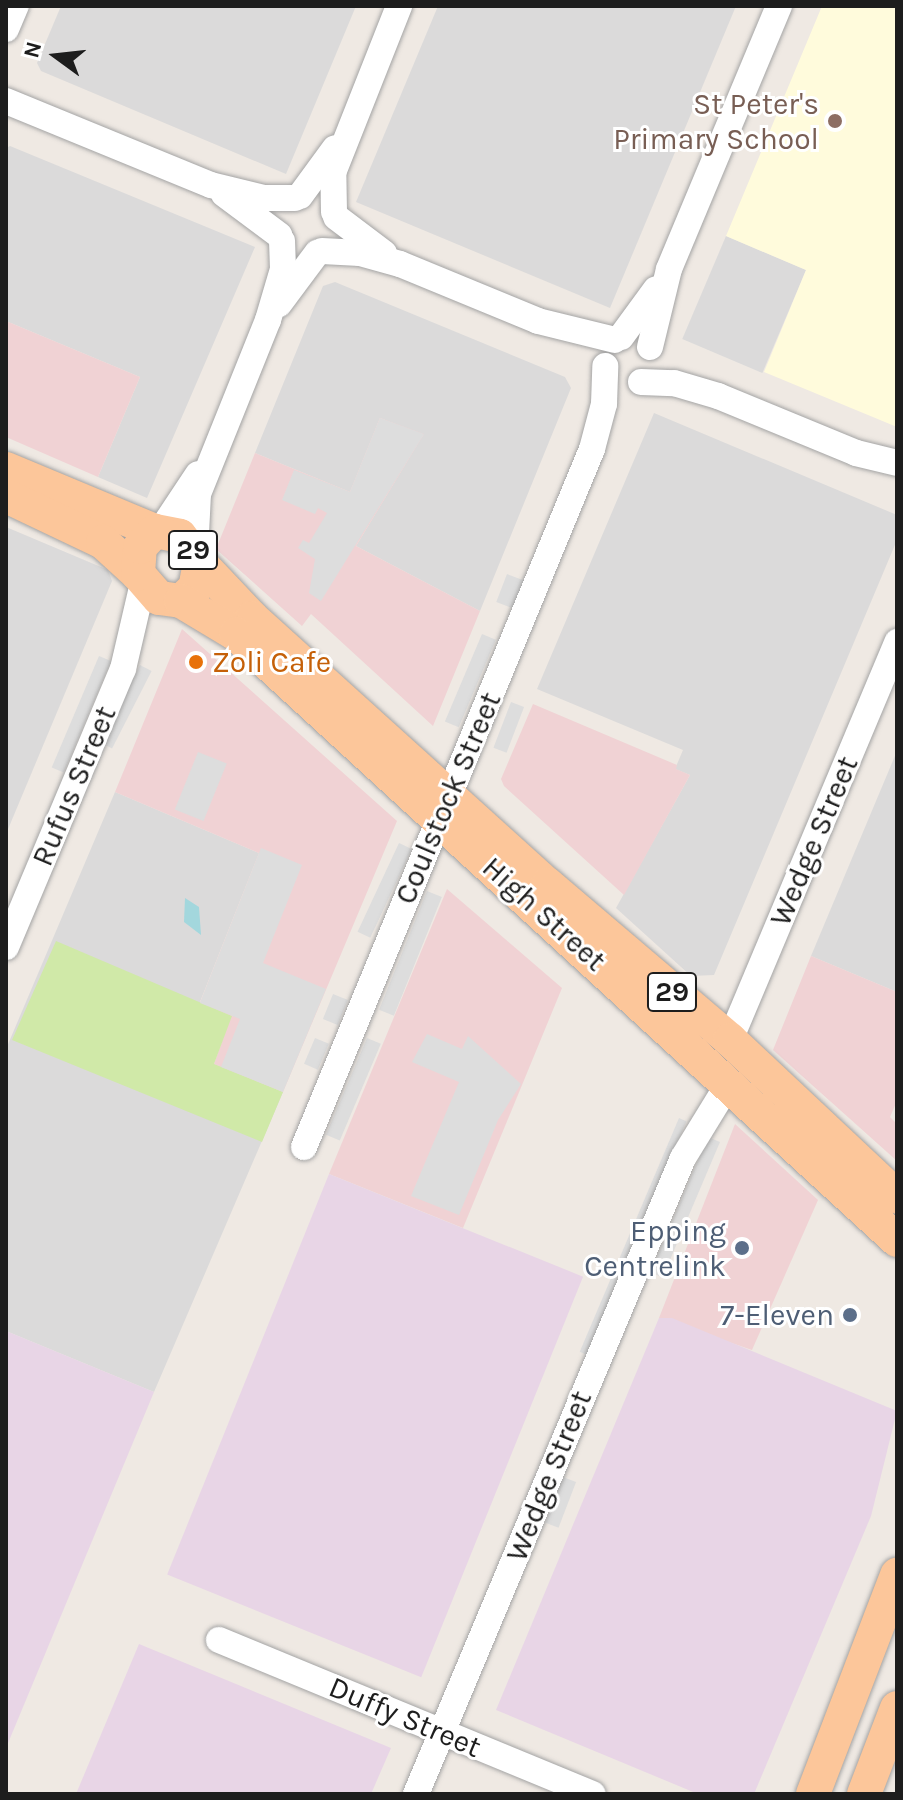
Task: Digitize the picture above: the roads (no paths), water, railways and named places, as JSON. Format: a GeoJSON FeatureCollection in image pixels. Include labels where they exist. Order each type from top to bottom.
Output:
{"type":"FeatureCollection","features":[{"type":"Feature","properties":{"kind":"main road","name":"29"},"geometry":{"type":"LineString","coordinates":[[6,469],[180,536],[197,558],[195,588],[176,601],[140,578],[103,542],[6,496]]}},
{"type":"Feature","properties":{"kind":"main road","name":"29"},"geometry":{"type":"LineString","coordinates":[[140,578],[140,547],[158,530]]}},
{"type":"Feature","properties":{"kind":"main road","name":"High Street"},"geometry":{"type":"LineString","coordinates":[[197,558],[252,618],[444,807],[724,1064],[897,1240]]}},
{"type":"Feature","properties":{"kind":"main road","name":"High Street"},"geometry":{"type":"LineString","coordinates":[[176,601],[236,634],[444,807]]}},
{"type":"Feature","properties":{"kind":"main road","name":"High Street"},"geometry":{"type":"LineString","coordinates":[[724,1064],[897,1197]]}},
{"type":"Feature","properties":{"kind":"main road"},"geometry":{"type":"LineString","coordinates":[[813,1794],[896,1575]]}},
{"type":"Feature","properties":{"kind":"main road"},"geometry":{"type":"LineString","coordinates":[[864,1794],[897,1708]]}},
{"type":"Feature","properties":{"kind":"street"},"geometry":{"type":"LineString","coordinates":[[6,29],[16,6]]}},
{"type":"Feature","properties":{"kind":"street"},"geometry":{"type":"LineString","coordinates":[[268,320],[335,237],[330,187],[350,124],[399,6]]}},
{"type":"Feature","properties":{"kind":"street"},"geometry":{"type":"LineString","coordinates":[[639,383],[651,372],[651,349],[669,269],[779,6]]}},
{"type":"Feature","properties":{"kind":"street"},"geometry":{"type":"LineString","coordinates":[[6,101],[211,185],[264,198],[320,198],[335,215],[400,264]]}},
{"type":"Feature","properties":{"kind":"street"},"geometry":{"type":"LineString","coordinates":[[197,558],[198,494],[268,320],[283,269],[278,218],[298,197],[350,124]]}},
{"type":"Feature","properties":{"kind":"street"},"geometry":{"type":"LineString","coordinates":[[211,185],[297,253],[360,253],[400,264],[611,351]]}},
{"type":"Feature","properties":{"kind":"street"},"geometry":{"type":"LineString","coordinates":[[669,269],[611,351],[614,380],[674,383],[718,396],[856,453],[897,463]]}},
{"type":"Feature","properties":{"kind":"street"},"geometry":{"type":"LineString","coordinates":[[611,351],[637,337],[718,396]]}},
{"type":"Feature","properties":{"kind":"street","name":"Coulstock Street"},"geometry":{"type":"LineString","coordinates":[[304,1147],[592,449],[604,404],[611,351]]}},
{"type":"Feature","properties":{"kind":"street","name":"Coulstock Street"},"geometry":{"type":"LineString","coordinates":[[592,449],[639,383]]}},
{"type":"Feature","properties":{"kind":"street"},"geometry":{"type":"LineString","coordinates":[[158,530],[213,451]]}},
{"type":"Feature","properties":{"kind":"street"},"geometry":{"type":"LineString","coordinates":[[856,453],[897,481]]}},
{"type":"Feature","properties":{"kind":"street","name":"Rufus Street"},"geometry":{"type":"LineString","coordinates":[[6,947],[123,669],[140,578]]}},
{"type":"Feature","properties":{"kind":"street","name":"Rufus Street"},"geometry":{"type":"LineString","coordinates":[[123,669],[176,601]]}},
{"type":"Feature","properties":{"kind":"street","name":"Wedge Street"},"geometry":{"type":"LineString","coordinates":[[416,1794],[724,1064],[897,642]]}},
{"type":"Feature","properties":{"kind":"street","name":"Duffy Street"},"geometry":{"type":"LineString","coordinates":[[219,1640],[592,1794]]}},
{"type":"Feature","properties":{"kind":"water"},"geometry":{"type":"Polygon","coordinates":[[[185,898],[199,907],[201,935],[184,922],[185,898]]]}},
{"type":"Feature","properties":{"kind":"place","name":"St Peter's Primary School"},"geometry":{"type":"Point","coordinates":[835,121]}},
{"type":"Feature","properties":{"kind":"place","name":"Zoli Cafe"},"geometry":{"type":"Point","coordinates":[196,662]}},
{"type":"Feature","properties":{"kind":"place","name":"Epping Centrelink"},"geometry":{"type":"Point","coordinates":[742,1248]}},
{"type":"Feature","properties":{"kind":"place","name":"7-Eleven"},"geometry":{"type":"Point","coordinates":[850,1315]}}]}
